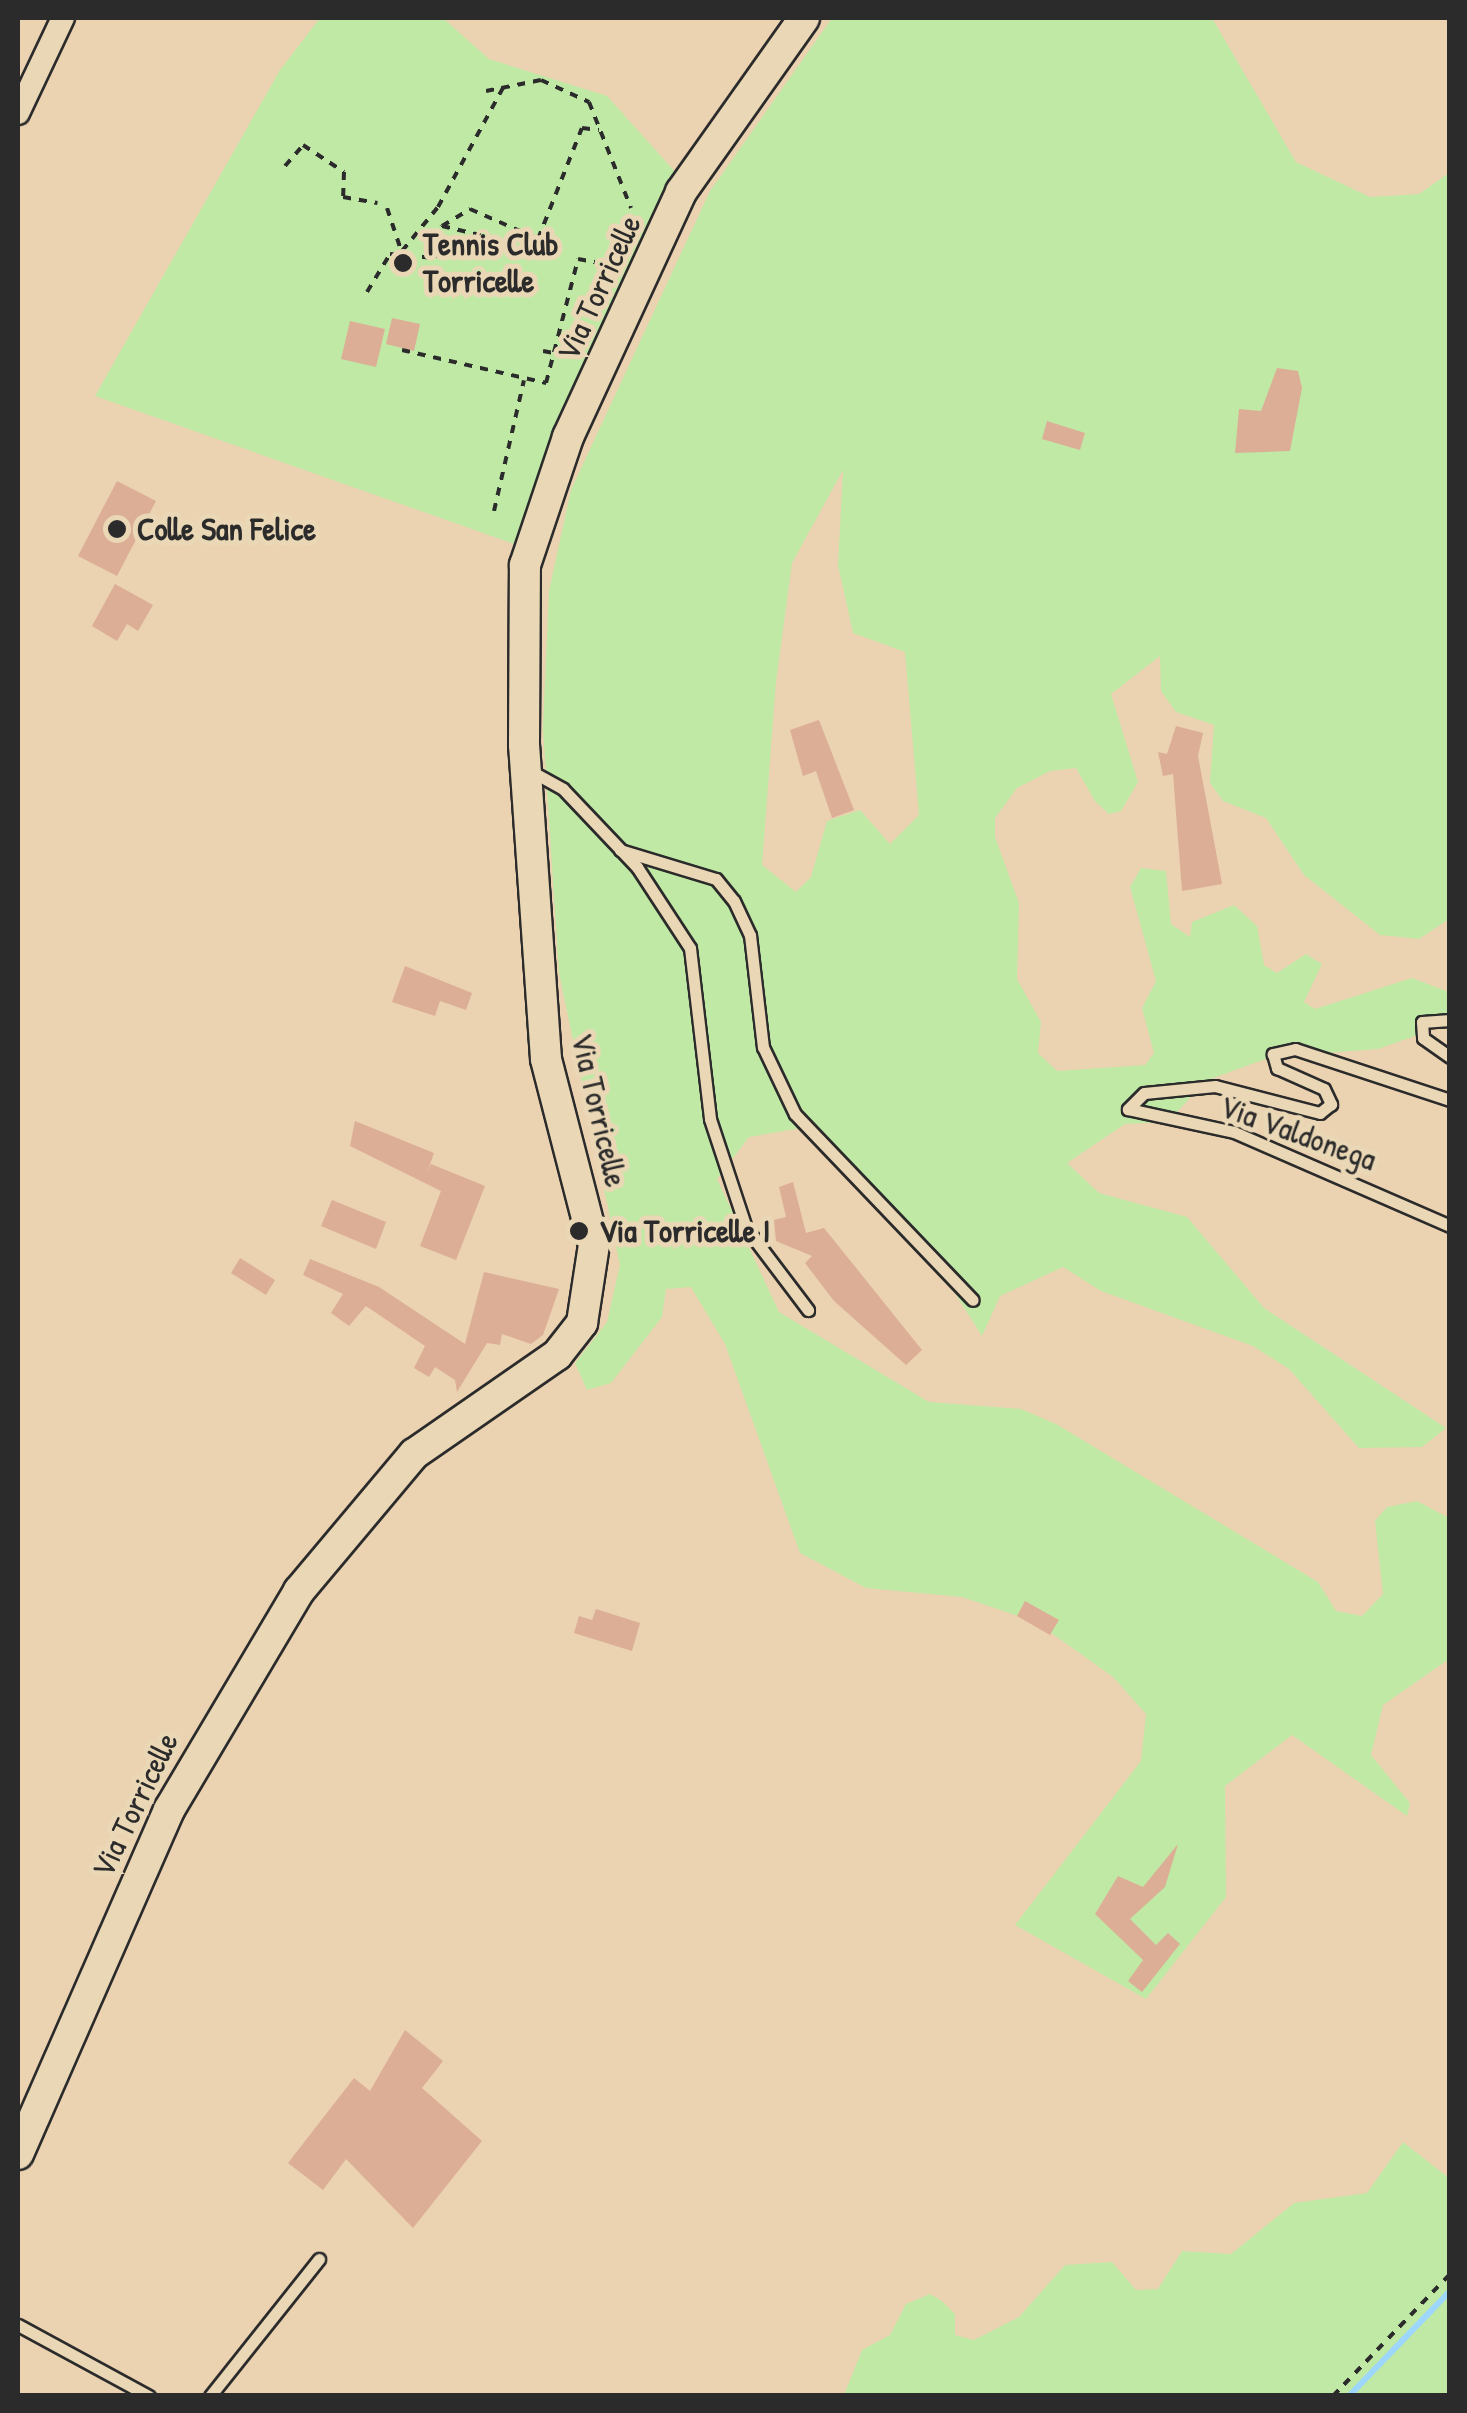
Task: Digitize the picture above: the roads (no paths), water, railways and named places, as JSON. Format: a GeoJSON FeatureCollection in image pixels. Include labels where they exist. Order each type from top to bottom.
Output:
{"type":"FeatureCollection","features":[{"type":"Feature","properties":{"kind":"street"},"geometry":{"type":"LineString","coordinates":[[18,113],[63,18]]}},
{"type":"Feature","properties":{"kind":"street","name":"Via Torricelle"},"geometry":{"type":"LineString","coordinates":[[18,2154],[169,1810],[299,1591],[414,1454],[557,1355],[582,1323],[594,1245],[546,1060],[525,768],[525,565],[544,504],[682,192],[804,18]]}},
{"type":"Feature","properties":{"kind":"lane"},"geometry":{"type":"LineString","coordinates":[[525,768],[563,789],[620,850],[690,948],[710,1118],[746,1228],[808,1310]]}},
{"type":"Feature","properties":{"kind":"lane"},"geometry":{"type":"LineString","coordinates":[[620,850],[716,879],[734,901],[750,936],[763,1047],[795,1114],[974,1300]]}},
{"type":"Feature","properties":{"kind":"lane"},"geometry":{"type":"LineString","coordinates":[[1450,1020],[1422,1022],[1423,1038],[1450,1056]]}},
{"type":"Feature","properties":{"kind":"lane","name":"Via Valdonega"},"geometry":{"type":"LineString","coordinates":[[1450,1100],[1295,1050],[1273,1054],[1277,1068],[1324,1089],[1332,1104],[1320,1113],[1216,1086],[1144,1093],[1128,1109],[1234,1132],[1450,1226]]}},
{"type":"Feature","properties":{"kind":"lane"},"geometry":{"type":"LineString","coordinates":[[210,2396],[318,2259]]}},
{"type":"Feature","properties":{"kind":"lane"},"geometry":{"type":"LineString","coordinates":[[18,2325],[149,2396]]}},
{"type":"Feature","properties":{"kind":"waterway"},"geometry":{"type":"LineString","coordinates":[[1349,2396],[1450,2291]]}},
{"type":"Feature","properties":{"kind":"place","name":"Tennis Club Torricelle"},"geometry":{"type":"Point","coordinates":[403,263]}},
{"type":"Feature","properties":{"kind":"place","name":"Colle San Felice"},"geometry":{"type":"Point","coordinates":[117,529]}},
{"type":"Feature","properties":{"kind":"place","name":"Via Torricelle I"},"geometry":{"type":"Point","coordinates":[579,1231]}}]}
